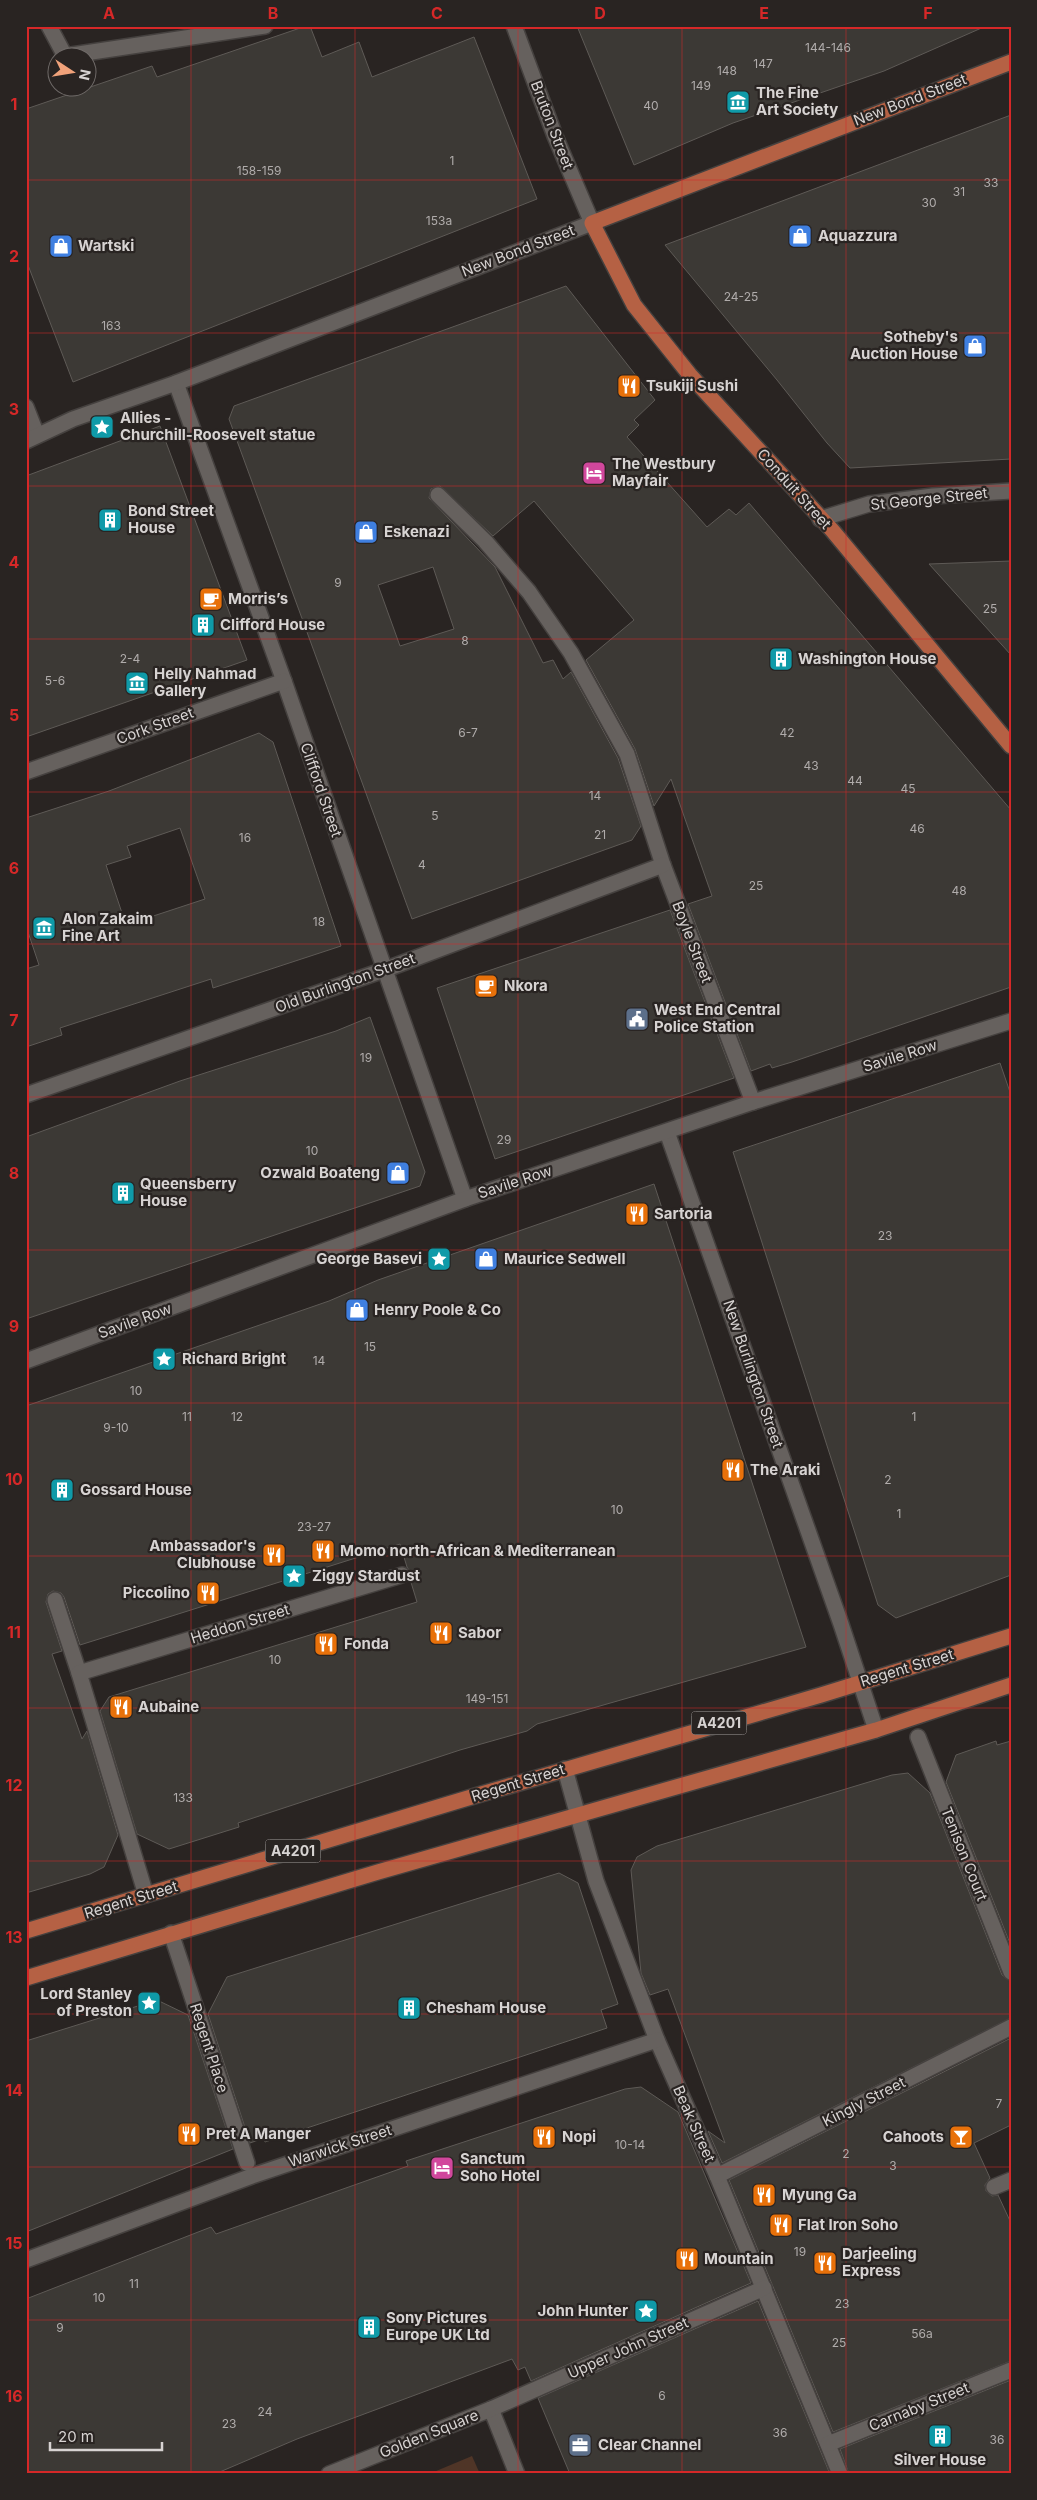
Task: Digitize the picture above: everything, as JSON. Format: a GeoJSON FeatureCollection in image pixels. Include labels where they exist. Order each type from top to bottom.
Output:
{"type":"FeatureCollection","features":[{"type":"Feature","properties":{"kind":"main road","name":"New Bond Street"},"geometry":{"type":"LineString","coordinates":[[592,223],[1011,62]]}},
{"type":"Feature","properties":{"kind":"main road","name":"Conduit Street"},"geometry":{"type":"LineString","coordinates":[[592,223],[634,305],[690,375],[860,564],[1011,746]]}},
{"type":"Feature","properties":{"kind":"main road","name":"Regent Street"},"geometry":{"type":"LineString","coordinates":[[26,1931],[1011,1636]]}},
{"type":"Feature","properties":{"kind":"main road"},"geometry":{"type":"LineString","coordinates":[[26,1978],[171,1933],[876,1730],[1011,1685]]}},
{"type":"Feature","properties":{"kind":"street"},"geometry":{"type":"LineString","coordinates":[[48,26],[65,56],[265,26]]}},
{"type":"Feature","properties":{"kind":"street","name":"Bruton Street"},"geometry":{"type":"LineString","coordinates":[[514,26],[555,136],[592,223]]}},
{"type":"Feature","properties":{"kind":"street","name":"New Bond Street"},"geometry":{"type":"LineString","coordinates":[[32,438],[73,419],[176,383],[592,223]]}},
{"type":"Feature","properties":{"kind":"street","name":"Clifford Street"},"geometry":{"type":"LineString","coordinates":[[176,383],[284,681],[465,1199]]}},
{"type":"Feature","properties":{"kind":"street"},"geometry":{"type":"LineString","coordinates":[[26,407],[32,438]]}},
{"type":"Feature","properties":{"kind":"street","name":"St George Street"},"geometry":{"type":"LineString","coordinates":[[820,519],[869,504],[933,496],[1011,491]]}},
{"type":"Feature","properties":{"kind":"street","name":"Boyle Street"},"geometry":{"type":"LineString","coordinates":[[438,495],[485,541],[529,592],[572,653],[627,754],[663,865],[753,1102]]}},
{"type":"Feature","properties":{"kind":"street","name":"Cork Street"},"geometry":{"type":"LineString","coordinates":[[26,772],[284,681]]}},
{"type":"Feature","properties":{"kind":"street","name":"Old Burlington Street"},"geometry":{"type":"LineString","coordinates":[[26,1095],[384,970],[663,865]]}},
{"type":"Feature","properties":{"kind":"street","name":"Savile Row"},"geometry":{"type":"LineString","coordinates":[[26,1361],[465,1199],[753,1102],[1011,1021]]}},
{"type":"Feature","properties":{"kind":"street","name":"New Burlington Street"},"geometry":{"type":"LineString","coordinates":[[668,1132],[861,1682],[876,1730]]}},
{"type":"Feature","properties":{"kind":"street","name":"Heddon Street"},"geometry":{"type":"LineString","coordinates":[[79,1673],[402,1575]]}},
{"type":"Feature","properties":{"kind":"street"},"geometry":{"type":"LineString","coordinates":[[55,1600],[146,1895]]}},
{"type":"Feature","properties":{"kind":"street","name":"Tenison Court"},"geometry":{"type":"LineString","coordinates":[[918,1737],[1011,1972]]}},
{"type":"Feature","properties":{"kind":"street","name":"Beak Street"},"geometry":{"type":"LineString","coordinates":[[565,1770],[596,1881],[657,2040],[717,2176],[840,2474]]}},
{"type":"Feature","properties":{"kind":"street","name":"Regent Place"},"geometry":{"type":"LineString","coordinates":[[171,1933],[247,2164]]}},
{"type":"Feature","properties":{"kind":"street","name":"Kingly Street"},"geometry":{"type":"LineString","coordinates":[[717,2176],[1011,2027]]}},
{"type":"Feature","properties":{"kind":"street","name":"Warwick Street"},"geometry":{"type":"LineString","coordinates":[[26,2260],[252,2176],[657,2040]]}},
{"type":"Feature","properties":{"kind":"street"},"geometry":{"type":"LineString","coordinates":[[994,2187],[1011,2180]]}},
{"type":"Feature","properties":{"kind":"street","name":"Upper John Street"},"geometry":{"type":"LineString","coordinates":[[491,2409],[764,2288]]}},
{"type":"Feature","properties":{"kind":"street","name":"Carnaby Street"},"geometry":{"type":"LineString","coordinates":[[828,2444],[1011,2370]]}},
{"type":"Feature","properties":{"kind":"street","name":"Golden Square"},"geometry":{"type":"LineString","coordinates":[[329,2474],[491,2409],[517,2474]]}},
{"type":"Feature","properties":{"kind":"shaded area"},"geometry":{"type":"Polygon","coordinates":[[[472,2456],[480,2474],[429,2474],[472,2456]]]}},
{"type":"Feature","properties":{"kind":"building"},"geometry":{"type":"Polygon","coordinates":[[[306,26],[310,26],[322,57],[359,42],[372,77],[474,37],[537,199],[73,382],[26,260],[26,109],[58,98],[98,98],[98,84],[152,66],[157,77],[306,26]]]}},
{"type":"Feature","properties":{"kind":"building"},"geometry":{"type":"Polygon","coordinates":[[[577,26],[986,26],[884,71],[733,123],[634,165],[577,26]]]}},
{"type":"Feature","properties":{"kind":"building"},"geometry":{"type":"Polygon","coordinates":[[[1011,115],[1011,459],[850,468],[827,443],[665,245],[1011,115]]]}},
{"type":"Feature","properties":{"kind":"building"},"geometry":{"type":"Polygon","coordinates":[[[566,286],[655,400],[634,420],[639,425],[627,437],[707,527],[729,509],[736,515],[749,503],[1011,810],[1011,987],[792,1062],[772,1068],[770,1064],[751,1071],[688,904],[712,896],[671,779],[654,806],[635,749],[586,660],[634,620],[534,501],[493,536],[440,486],[431,489],[429,498],[495,567],[543,663],[553,660],[563,679],[571,672],[618,758],[641,826],[632,840],[412,919],[229,419],[234,406],[566,286]],[[433,567],[378,585],[400,646],[454,629],[433,567]]]}},
{"type":"Feature","properties":{"kind":"building"},"geometry":{"type":"Polygon","coordinates":[[[160,426],[247,660],[26,737],[26,476],[160,426]]]}},
{"type":"Feature","properties":{"kind":"building"},"geometry":{"type":"Polygon","coordinates":[[[1011,561],[1011,655],[929,564],[1011,561]]]}},
{"type":"Feature","properties":{"kind":"building"},"geometry":{"type":"Polygon","coordinates":[[[259,733],[273,742],[341,946],[213,988],[211,979],[60,1028],[62,1035],[26,1047],[26,969],[39,965],[26,926],[26,818],[109,791],[259,733]],[[180,828],[127,846],[131,857],[106,865],[126,925],[205,899],[180,828]]]}},
{"type":"Feature","properties":{"kind":"building"},"geometry":{"type":"Polygon","coordinates":[[[670,910],[734,1078],[495,1159],[437,988],[670,910]]]}},
{"type":"Feature","properties":{"kind":"building"},"geometry":{"type":"Polygon","coordinates":[[[370,1017],[425,1172],[420,1186],[26,1319],[26,1137],[180,1081],[336,1031],[370,1017]]]}},
{"type":"Feature","properties":{"kind":"building"},"geometry":{"type":"Polygon","coordinates":[[[1000,1063],[1011,1095],[1011,1575],[896,1618],[878,1605],[733,1152],[1000,1063]]]}},
{"type":"Feature","properties":{"kind":"building"},"geometry":{"type":"Polygon","coordinates":[[[654,1184],[806,1647],[537,1724],[527,1731],[460,1750],[238,1823],[239,1827],[169,1849],[137,1834],[100,1711],[109,1697],[417,1602],[410,1579],[411,1573],[407,1567],[400,1544],[80,1645],[64,1597],[61,1593],[53,1591],[48,1594],[46,1602],[62,1651],[52,1654],[82,1739],[87,1731],[118,1835],[104,1867],[90,1874],[26,1893],[26,1406],[329,1301],[378,1280],[654,1184]]]}},
{"type":"Feature","properties":{"kind":"building"},"geometry":{"type":"Polygon","coordinates":[[[996,1741],[997,1745],[1011,1741],[1011,1946],[946,1782],[956,1755],[996,1741]]]}},
{"type":"Feature","properties":{"kind":"building"},"geometry":{"type":"Polygon","coordinates":[[[908,1773],[930,1793],[1002,1975],[1011,1981],[1011,2018],[722,2163],[708,2131],[725,2143],[668,1989],[650,1995],[641,1973],[631,1870],[637,1857],[657,1846],[892,1775],[908,1773]]]}},
{"type":"Feature","properties":{"kind":"building","name":"Chesham House"},"geometry":{"type":"Polygon","coordinates":[[[559,1873],[578,1883],[618,2004],[601,2010],[607,2028],[265,2142],[264,2138],[250,2143],[208,2014],[227,1977],[559,1873]]]}},
{"type":"Feature","properties":{"kind":"building"},"geometry":{"type":"Polygon","coordinates":[[[157,2000],[188,2015],[233,2149],[26,2232],[26,2041],[157,2000]]]}},
{"type":"Feature","properties":{"kind":"building"},"geometry":{"type":"Polygon","coordinates":[[[1011,2038],[1011,2125],[974,2143],[990,2178],[985,2185],[986,2191],[992,2196],[998,2195],[1011,2223],[1011,2361],[833,2432],[729,2180],[1011,2038]]]}},
{"type":"Feature","properties":{"kind":"building"},"geometry":{"type":"Polygon","coordinates":[[[641,2087],[678,2112],[751,2283],[531,2381],[525,2367],[518,2370],[512,2359],[297,2439],[215,2474],[26,2474],[26,2299],[211,2227],[216,2234],[408,2166],[406,2161],[625,2089],[641,2087]]]}},
{"type":"Feature","properties":{"kind":"building"},"geometry":{"type":"Polygon","coordinates":[[[758,2301],[830,2474],[570,2474],[538,2398],[758,2301]]]}},
{"type":"Feature","properties":{"kind":"building"},"geometry":{"type":"Polygon","coordinates":[[[1011,2380],[1011,2474],[849,2474],[840,2449],[1011,2380]]]}},
{"type":"Feature","properties":{"kind":"place","name":"The Fine Art Society"},"geometry":{"type":"Point","coordinates":[738,102]}},
{"type":"Feature","properties":{"kind":"place","name":"Aquazzura"},"geometry":{"type":"Point","coordinates":[800,236]}},
{"type":"Feature","properties":{"kind":"place","name":"Wartski"},"geometry":{"type":"Point","coordinates":[61,246]}},
{"type":"Feature","properties":{"kind":"place","name":"Sotheby's Auction House"},"geometry":{"type":"Point","coordinates":[975,346]}},
{"type":"Feature","properties":{"kind":"place","name":"Tsukiji Sushi"},"geometry":{"type":"Point","coordinates":[629,386]}},
{"type":"Feature","properties":{"kind":"place","name":"Allies - Churchill-Roosevelt statue"},"geometry":{"type":"Point","coordinates":[102,427]}},
{"type":"Feature","properties":{"kind":"place","name":"The Westbury Mayfair"},"geometry":{"type":"Point","coordinates":[594,473]}},
{"type":"Feature","properties":{"kind":"place","name":"Bond Street House"},"geometry":{"type":"Point","coordinates":[110,520]}},
{"type":"Feature","properties":{"kind":"place","name":"Eskenazi"},"geometry":{"type":"Point","coordinates":[366,532]}},
{"type":"Feature","properties":{"kind":"place","name":"Morris’s"},"geometry":{"type":"Point","coordinates":[211,599]}},
{"type":"Feature","properties":{"kind":"place","name":"Clifford House"},"geometry":{"type":"Point","coordinates":[203,625]}},
{"type":"Feature","properties":{"kind":"place","name":"Washington House"},"geometry":{"type":"Point","coordinates":[781,659]}},
{"type":"Feature","properties":{"kind":"place","name":"Helly Nahmad Gallery"},"geometry":{"type":"Point","coordinates":[137,683]}},
{"type":"Feature","properties":{"kind":"place","name":"Alon Zakaim Fine Art"},"geometry":{"type":"Point","coordinates":[44,928]}},
{"type":"Feature","properties":{"kind":"place","name":"Nkora"},"geometry":{"type":"Point","coordinates":[486,986]}},
{"type":"Feature","properties":{"kind":"place","name":"West End Central Police Station"},"geometry":{"type":"Point","coordinates":[637,1019]}},
{"type":"Feature","properties":{"kind":"place","name":"Ozwald Boateng"},"geometry":{"type":"Point","coordinates":[398,1173]}},
{"type":"Feature","properties":{"kind":"place","name":"Queensberry House"},"geometry":{"type":"Point","coordinates":[123,1193]}},
{"type":"Feature","properties":{"kind":"place","name":"Sartoria"},"geometry":{"type":"Point","coordinates":[637,1214]}},
{"type":"Feature","properties":{"kind":"place","name":"George Basevi"},"geometry":{"type":"Point","coordinates":[439,1259]}},
{"type":"Feature","properties":{"kind":"place","name":"Maurice Sedwell"},"geometry":{"type":"Point","coordinates":[486,1259]}},
{"type":"Feature","properties":{"kind":"place","name":"Henry Poole & Co"},"geometry":{"type":"Point","coordinates":[357,1310]}},
{"type":"Feature","properties":{"kind":"place","name":"Richard Bright"},"geometry":{"type":"Point","coordinates":[164,1359]}},
{"type":"Feature","properties":{"kind":"place","name":"The Araki"},"geometry":{"type":"Point","coordinates":[733,1470]}},
{"type":"Feature","properties":{"kind":"place","name":"Gossard House"},"geometry":{"type":"Point","coordinates":[62,1490]}},
{"type":"Feature","properties":{"kind":"place","name":"Momo north-African & Mediterranean"},"geometry":{"type":"Point","coordinates":[323,1551]}},
{"type":"Feature","properties":{"kind":"place","name":"Ambassador's Clubhouse"},"geometry":{"type":"Point","coordinates":[274,1555]}},
{"type":"Feature","properties":{"kind":"place","name":"Ziggy Stardust"},"geometry":{"type":"Point","coordinates":[294,1576]}},
{"type":"Feature","properties":{"kind":"place","name":"Piccolino"},"geometry":{"type":"Point","coordinates":[208,1593]}},
{"type":"Feature","properties":{"kind":"place","name":"Sabor"},"geometry":{"type":"Point","coordinates":[441,1633]}},
{"type":"Feature","properties":{"kind":"place","name":"Fonda"},"geometry":{"type":"Point","coordinates":[326,1644]}},
{"type":"Feature","properties":{"kind":"place","name":"Aubaine"},"geometry":{"type":"Point","coordinates":[121,1707]}},
{"type":"Feature","properties":{"kind":"place","name":"Lord Stanley of Preston"},"geometry":{"type":"Point","coordinates":[149,2003]}},
{"type":"Feature","properties":{"kind":"place","name":"Chesham House"},"geometry":{"type":"Point","coordinates":[409,2008]}},
{"type":"Feature","properties":{"kind":"place","name":"Pret A Manger"},"geometry":{"type":"Point","coordinates":[189,2134]}},
{"type":"Feature","properties":{"kind":"place","name":"Nopi"},"geometry":{"type":"Point","coordinates":[544,2137]}},
{"type":"Feature","properties":{"kind":"place","name":"Cahoots"},"geometry":{"type":"Point","coordinates":[961,2137]}},
{"type":"Feature","properties":{"kind":"place","name":"Sanctum Soho Hotel"},"geometry":{"type":"Point","coordinates":[442,2168]}},
{"type":"Feature","properties":{"kind":"place","name":"Myung Ga"},"geometry":{"type":"Point","coordinates":[764,2195]}},
{"type":"Feature","properties":{"kind":"place","name":"Flat Iron Soho"},"geometry":{"type":"Point","coordinates":[781,2225]}},
{"type":"Feature","properties":{"kind":"place","name":"Mountain"},"geometry":{"type":"Point","coordinates":[687,2259]}},
{"type":"Feature","properties":{"kind":"place","name":"Darjeeling Express"},"geometry":{"type":"Point","coordinates":[825,2263]}},
{"type":"Feature","properties":{"kind":"place","name":"John Hunter"},"geometry":{"type":"Point","coordinates":[646,2311]}},
{"type":"Feature","properties":{"kind":"place","name":"Sony Pictures Europe UK Ltd"},"geometry":{"type":"Point","coordinates":[369,2327]}},
{"type":"Feature","properties":{"kind":"place","name":"Silver House"},"geometry":{"type":"Point","coordinates":[940,2436]}},
{"type":"Feature","properties":{"kind":"place","name":"Clear Channel"},"geometry":{"type":"Point","coordinates":[580,2445]}}]}
